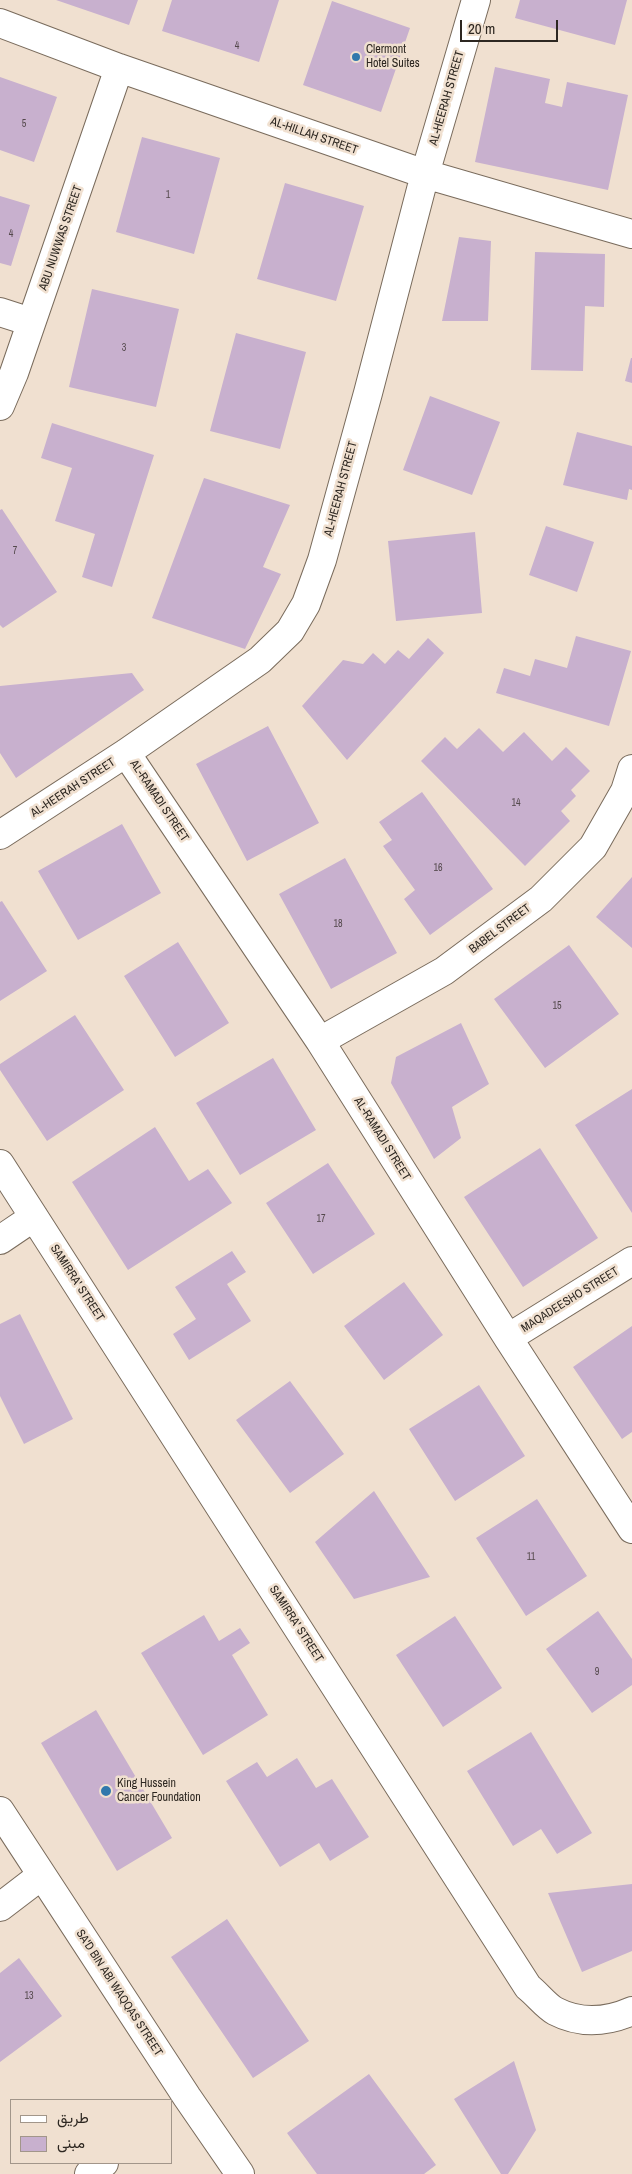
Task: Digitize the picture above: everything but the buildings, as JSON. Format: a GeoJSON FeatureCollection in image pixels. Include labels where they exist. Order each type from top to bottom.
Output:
{"type":"FeatureCollection","features":[{"type":"Feature","properties":{"kind":"street","name":"AL-HEERAH STREET"},"geometry":{"type":"LineString","coordinates":[[0,836],[126,753],[260,660],[290,631],[306,604],[322,560],[425,174],[476,0]]}},
{"type":"Feature","properties":{"kind":"street","name":"AL-HILLAH STREET"},"geometry":{"type":"LineString","coordinates":[[0,23],[119,68],[425,174],[632,234]]}},
{"type":"Feature","properties":{"kind":"street","name":"ABU NUWWAS STREET"},"geometry":{"type":"LineString","coordinates":[[0,406],[14,373],[119,68]]}},
{"type":"Feature","properties":{"kind":"street"},"geometry":{"type":"LineString","coordinates":[[0,312],[31,322]]}},
{"type":"Feature","properties":{"kind":"street","name":"AL-RAMADI STREET"},"geometry":{"type":"LineString","coordinates":[[126,753],[320,1041],[508,1338],[632,1529]]}},
{"type":"Feature","properties":{"kind":"street","name":"BABEL STREET"},"geometry":{"type":"LineString","coordinates":[[320,1041],[444,971],[541,899],[593,847],[626,791],[632,769]]}},
{"type":"Feature","properties":{"kind":"street","name":"SAMIRRA' STREET"},"geometry":{"type":"LineString","coordinates":[[0,1164],[528,1987],[554,2010],[582,2021],[615,2018],[632,2011]]}},
{"type":"Feature","properties":{"kind":"street"},"geometry":{"type":"LineString","coordinates":[[0,1240],[34,1217]]}},
{"type":"Feature","properties":{"kind":"street","name":"MAQADEESHO STREET"},"geometry":{"type":"LineString","coordinates":[[508,1338],[632,1261]]}},
{"type":"Feature","properties":{"kind":"street","name":"SA'D BIN ABI WAQQAS STREET"},"geometry":{"type":"LineString","coordinates":[[0,1811],[42,1875],[179,2103],[240,2174]]}},
{"type":"Feature","properties":{"kind":"street"},"geometry":{"type":"LineString","coordinates":[[0,1907],[42,1875]]}},
{"type":"Feature","properties":{"kind":"street"},"geometry":{"type":"LineString","coordinates":[[89,2174],[103,2164]]}},
{"type":"Feature","properties":{"kind":"place","name":"Clermont Hotel Suites"},"geometry":{"type":"Point","coordinates":[356,57]}},
{"type":"Feature","properties":{"kind":"place","name":"King Hussein Cancer Foundation"},"geometry":{"type":"Point","coordinates":[106,1791]}}]}
